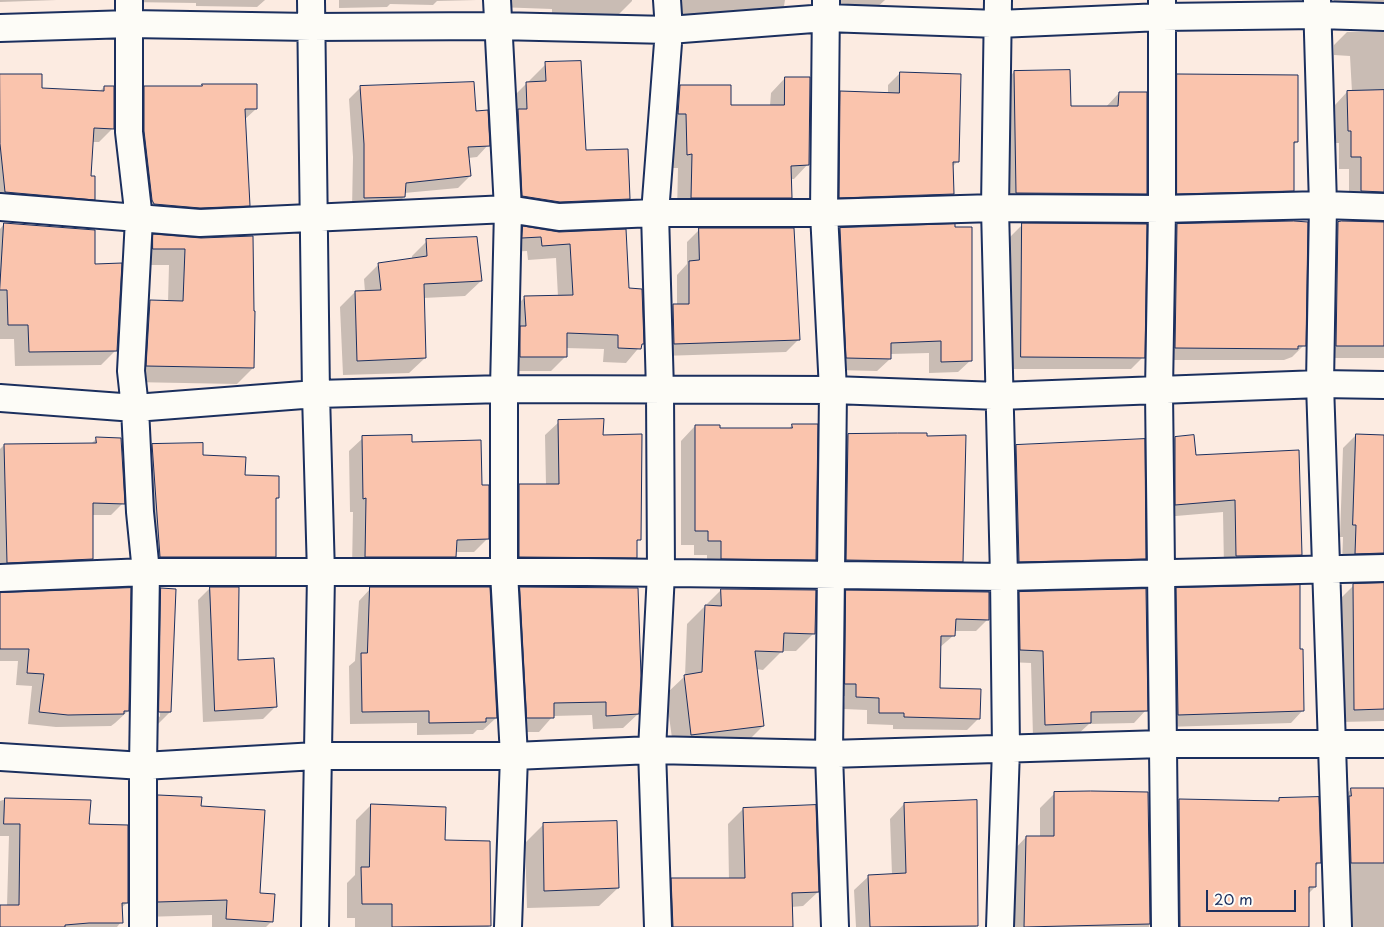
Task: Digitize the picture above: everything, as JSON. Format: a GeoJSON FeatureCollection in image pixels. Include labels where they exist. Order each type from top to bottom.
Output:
{"type":"FeatureCollection","features":[{"type":"Feature","properties":{"kind":"street"},"geometry":{"type":"LineString","coordinates":[[311,0],[316,394],[321,574],[316,756],[315,927]]}},
{"type":"Feature","properties":{"kind":"street"},"geometry":{"type":"LineString","coordinates":[[497,0],[508,209],[504,389],[504,572],[514,756],[508,927]]}},
{"type":"Feature","properties":{"kind":"street"},"geometry":{"type":"LineString","coordinates":[[658,927],[652,750],[660,573],[660,391],[655,213],[669,30],[667,0]]}},
{"type":"Feature","properties":{"kind":"street"},"geometry":{"type":"LineString","coordinates":[[1317,7],[1323,205],[1320,384],[1338,927]]}},
{"type":"Feature","properties":{"kind":"street"},"geometry":{"type":"LineString","coordinates":[[0,28],[130,12],[311,27],[497,26],[669,30],[826,9],[998,12],[1317,7],[1384,17]]}},
{"type":"Feature","properties":{"kind":"street"},"geometry":{"type":"LineString","coordinates":[[1162,8],[1162,209],[1159,391],[1165,927]]}},
{"type":"Feature","properties":{"kind":"street"},"geometry":{"type":"LineString","coordinates":[[826,9],[824,213],[833,390],[829,754],[835,927]]}},
{"type":"Feature","properties":{"kind":"street"},"geometry":{"type":"LineString","coordinates":[[130,12],[129,132],[139,219],[131,371],[135,408],[140,512],[146,572],[142,766],[143,927]]}},
{"type":"Feature","properties":{"kind":"street"},"geometry":{"type":"LineString","coordinates":[[998,12],[995,208],[1006,749],[1000,927]]}},
{"type":"Feature","properties":{"kind":"street"},"geometry":{"type":"LineString","coordinates":[[0,207],[200,223],[315,220],[508,209],[558,217],[655,213],[824,213],[995,208],[1162,209],[1323,205],[1384,207]]}},
{"type":"Feature","properties":{"kind":"street"},"geometry":{"type":"LineString","coordinates":[[0,398],[135,408],[316,394],[504,389],[660,391],[833,390],[999,396],[1320,384],[1384,385]]}},
{"type":"Feature","properties":{"kind":"street"},"geometry":{"type":"LineString","coordinates":[[0,578],[146,572],[321,574],[504,572],[1004,577],[1384,568]]}},
{"type":"Feature","properties":{"kind":"street"},"geometry":{"type":"LineString","coordinates":[[0,757],[142,766],[316,756],[514,756],[652,750],[829,754],[1163,744],[1384,744]]}},
{"type":"Feature","properties":{"kind":"building"},"geometry":{"type":"Polygon","coordinates":[[[581,61],[586,150],[628,149],[630,199],[560,202],[522,196],[518,109],[527,109],[526,82],[546,81],[545,62],[581,61]]]}},
{"type":"Feature","properties":{"kind":"building"},"geometry":{"type":"Polygon","coordinates":[[[1070,70],[1071,106],[1118,106],[1119,92],[1147,92],[1147,194],[1016,193],[1014,71],[1070,70]]]}},
{"type":"Feature","properties":{"kind":"building"},"geometry":{"type":"Polygon","coordinates":[[[900,72],[961,74],[959,162],[953,162],[954,194],[839,198],[840,91],[899,93],[900,72]]]}},
{"type":"Feature","properties":{"kind":"building"},"geometry":{"type":"Polygon","coordinates":[[[0,74],[42,74],[42,88],[104,91],[104,86],[114,86],[114,129],[94,128],[91,176],[95,176],[95,200],[5,192],[0,144],[0,74]]]}},
{"type":"Feature","properties":{"kind":"building"},"geometry":{"type":"Polygon","coordinates":[[[1177,74],[1298,75],[1298,142],[1294,142],[1294,191],[1177,194],[1177,74]]]}},
{"type":"Feature","properties":{"kind":"building"},"geometry":{"type":"Polygon","coordinates":[[[785,77],[810,77],[809,165],[791,166],[792,198],[691,198],[692,154],[687,155],[686,114],[678,114],[680,85],[731,85],[731,105],[784,105],[785,77]]]}},
{"type":"Feature","properties":{"kind":"building"},"geometry":{"type":"Polygon","coordinates":[[[474,82],[476,111],[488,110],[490,146],[468,147],[471,176],[406,183],[405,197],[364,198],[364,144],[360,86],[474,82]]]}},
{"type":"Feature","properties":{"kind":"building"},"geometry":{"type":"Polygon","coordinates":[[[202,84],[257,84],[257,109],[245,109],[250,206],[200,208],[154,204],[152,200],[144,131],[144,86],[202,86],[202,84]]]}},
{"type":"Feature","properties":{"kind":"building"},"geometry":{"type":"Polygon","coordinates":[[[1384,90],[1384,192],[1361,191],[1361,157],[1351,157],[1351,131],[1348,131],[1347,91],[1384,90]]]}},
{"type":"Feature","properties":{"kind":"building"},"geometry":{"type":"Polygon","coordinates":[[[1308,222],[1306,346],[1298,346],[1298,349],[1175,348],[1177,224],[1308,222]]]}},
{"type":"Feature","properties":{"kind":"building"},"geometry":{"type":"Polygon","coordinates":[[[1338,222],[1384,222],[1384,346],[1336,346],[1338,222]]]}},
{"type":"Feature","properties":{"kind":"building"},"geometry":{"type":"Polygon","coordinates":[[[4,223],[95,230],[95,264],[122,263],[117,351],[29,352],[28,325],[8,325],[7,290],[0,290],[4,223]]]}},
{"type":"Feature","properties":{"kind":"building"},"geometry":{"type":"Polygon","coordinates":[[[1022,223],[1147,224],[1145,358],[1021,357],[1022,223]]]}},
{"type":"Feature","properties":{"kind":"building"},"geometry":{"type":"Polygon","coordinates":[[[955,224],[955,227],[972,227],[972,361],[941,362],[941,341],[891,343],[891,359],[846,358],[840,228],[955,224]]]}},
{"type":"Feature","properties":{"kind":"building"},"geometry":{"type":"Polygon","coordinates":[[[523,226],[559,232],[626,229],[629,288],[642,289],[644,344],[642,344],[641,349],[618,348],[618,335],[567,333],[567,357],[520,357],[520,326],[526,326],[524,296],[573,295],[570,244],[542,246],[541,237],[522,238],[523,226]]]}},
{"type":"Feature","properties":{"kind":"building"},"geometry":{"type":"Polygon","coordinates":[[[699,228],[794,228],[800,340],[674,344],[673,304],[689,304],[689,261],[699,260],[699,228]]]}},
{"type":"Feature","properties":{"kind":"building"},"geometry":{"type":"Polygon","coordinates":[[[153,234],[201,238],[253,236],[254,368],[146,366],[150,300],[183,301],[185,249],[153,249],[153,234]]]}},
{"type":"Feature","properties":{"kind":"building"},"geometry":{"type":"Polygon","coordinates":[[[477,237],[482,281],[424,284],[426,358],[357,361],[355,291],[381,290],[378,263],[427,256],[426,239],[477,237]]]}},
{"type":"Feature","properties":{"kind":"building"},"geometry":{"type":"Polygon","coordinates":[[[604,419],[603,435],[642,434],[641,540],[637,540],[637,558],[519,557],[519,484],[559,484],[558,420],[604,419]]]}},
{"type":"Feature","properties":{"kind":"building"},"geometry":{"type":"Polygon","coordinates":[[[792,424],[818,424],[816,560],[721,559],[721,541],[708,541],[708,531],[695,531],[695,425],[720,425],[720,428],[792,428],[792,424]]]}},
{"type":"Feature","properties":{"kind":"building"},"geometry":{"type":"Polygon","coordinates":[[[927,433],[927,436],[966,435],[963,562],[846,560],[848,434],[927,433]]]}},
{"type":"Feature","properties":{"kind":"building"},"geometry":{"type":"Polygon","coordinates":[[[1356,434],[1384,435],[1384,553],[1355,554],[1356,525],[1353,525],[1356,434]]]}},
{"type":"Feature","properties":{"kind":"building"},"geometry":{"type":"Polygon","coordinates":[[[412,435],[412,442],[481,440],[482,485],[489,485],[489,539],[457,540],[456,557],[365,557],[366,498],[363,499],[362,436],[412,435]]]}},
{"type":"Feature","properties":{"kind":"building"},"geometry":{"type":"Polygon","coordinates":[[[1194,435],[1196,455],[1299,450],[1302,555],[1236,556],[1235,500],[1175,505],[1175,437],[1194,435]]]}},
{"type":"Feature","properties":{"kind":"building"},"geometry":{"type":"Polygon","coordinates":[[[96,437],[121,438],[125,504],[93,503],[93,559],[7,563],[4,444],[96,443],[96,437]]]}},
{"type":"Feature","properties":{"kind":"building"},"geometry":{"type":"Polygon","coordinates":[[[1145,439],[1146,559],[1019,562],[1016,445],[1145,439]]]}},
{"type":"Feature","properties":{"kind":"building"},"geometry":{"type":"Polygon","coordinates":[[[203,443],[203,455],[246,457],[245,475],[279,476],[279,498],[276,498],[276,557],[160,557],[152,444],[203,443]]]}},
{"type":"Feature","properties":{"kind":"building"},"geometry":{"type":"Polygon","coordinates":[[[1384,583],[1384,709],[1354,710],[1353,584],[1384,583]]]}},
{"type":"Feature","properties":{"kind":"building"},"geometry":{"type":"Polygon","coordinates":[[[1300,585],[1300,649],[1303,649],[1304,711],[1178,715],[1176,588],[1300,585]]]}},
{"type":"Feature","properties":{"kind":"building"},"geometry":{"type":"Polygon","coordinates":[[[210,587],[239,587],[238,660],[274,658],[277,707],[215,711],[210,587]]]}},
{"type":"Feature","properties":{"kind":"building"},"geometry":{"type":"Polygon","coordinates":[[[370,587],[490,587],[497,718],[486,718],[486,722],[429,723],[429,711],[362,712],[361,653],[367,653],[370,587]]]}},
{"type":"Feature","properties":{"kind":"building"},"geometry":{"type":"Polygon","coordinates":[[[520,587],[638,588],[641,676],[639,714],[606,716],[606,702],[554,703],[554,718],[527,718],[520,587]]]}},
{"type":"Feature","properties":{"kind":"building"},"geometry":{"type":"Polygon","coordinates":[[[131,588],[129,711],[124,711],[124,714],[68,715],[39,712],[44,674],[27,673],[29,649],[0,649],[0,593],[131,588]]]}},
{"type":"Feature","properties":{"kind":"building"},"geometry":{"type":"Polygon","coordinates":[[[161,588],[176,589],[171,712],[159,712],[161,588]]]}},
{"type":"Feature","properties":{"kind":"building"},"geometry":{"type":"Polygon","coordinates":[[[721,589],[816,590],[815,634],[784,633],[783,652],[755,651],[764,726],[691,735],[684,675],[702,672],[705,605],[721,606],[721,589]]]}},
{"type":"Feature","properties":{"kind":"building"},"geometry":{"type":"Polygon","coordinates":[[[1146,589],[1148,711],[1091,712],[1091,723],[1045,725],[1043,651],[1020,650],[1019,592],[1146,589]]]}},
{"type":"Feature","properties":{"kind":"building"},"geometry":{"type":"Polygon","coordinates":[[[846,590],[989,592],[989,620],[956,619],[955,636],[941,636],[940,688],[981,689],[980,719],[904,717],[904,713],[879,713],[879,698],[856,697],[856,684],[845,684],[846,590]]]}},
{"type":"Feature","properties":{"kind":"building"},"geometry":{"type":"Polygon","coordinates":[[[1351,788],[1384,788],[1384,863],[1351,863],[1349,796],[1351,796],[1351,788]]]}},
{"type":"Feature","properties":{"kind":"building"},"geometry":{"type":"Polygon","coordinates":[[[1054,792],[1148,792],[1150,924],[1024,927],[1026,836],[1054,836],[1054,792]]]}},
{"type":"Feature","properties":{"kind":"building"},"geometry":{"type":"Polygon","coordinates":[[[158,795],[202,797],[201,806],[265,810],[260,893],[275,894],[273,922],[226,919],[227,900],[158,902],[158,795]]]}},
{"type":"Feature","properties":{"kind":"building"},"geometry":{"type":"Polygon","coordinates":[[[1319,797],[1321,863],[1316,863],[1316,887],[1309,887],[1309,927],[1180,927],[1179,799],[1279,801],[1279,798],[1319,797]]]}},
{"type":"Feature","properties":{"kind":"building"},"geometry":{"type":"Polygon","coordinates":[[[5,798],[91,800],[89,824],[128,825],[128,903],[122,903],[123,923],[89,923],[65,925],[65,927],[0,927],[0,905],[19,905],[20,824],[4,824],[5,798]]]}},
{"type":"Feature","properties":{"kind":"building"},"geometry":{"type":"Polygon","coordinates":[[[977,800],[978,926],[870,927],[868,875],[906,873],[904,803],[977,800]]]}},
{"type":"Feature","properties":{"kind":"building"},"geometry":{"type":"Polygon","coordinates":[[[371,804],[446,807],[445,840],[490,841],[491,926],[392,927],[392,904],[362,904],[361,867],[369,867],[371,804]]]}},
{"type":"Feature","properties":{"kind":"building"},"geometry":{"type":"Polygon","coordinates":[[[816,805],[819,892],[792,893],[793,927],[673,927],[671,878],[745,878],[743,808],[816,805]]]}},
{"type":"Feature","properties":{"kind":"building"},"geometry":{"type":"Polygon","coordinates":[[[617,821],[619,888],[544,891],[543,823],[617,821]]]}}]}
